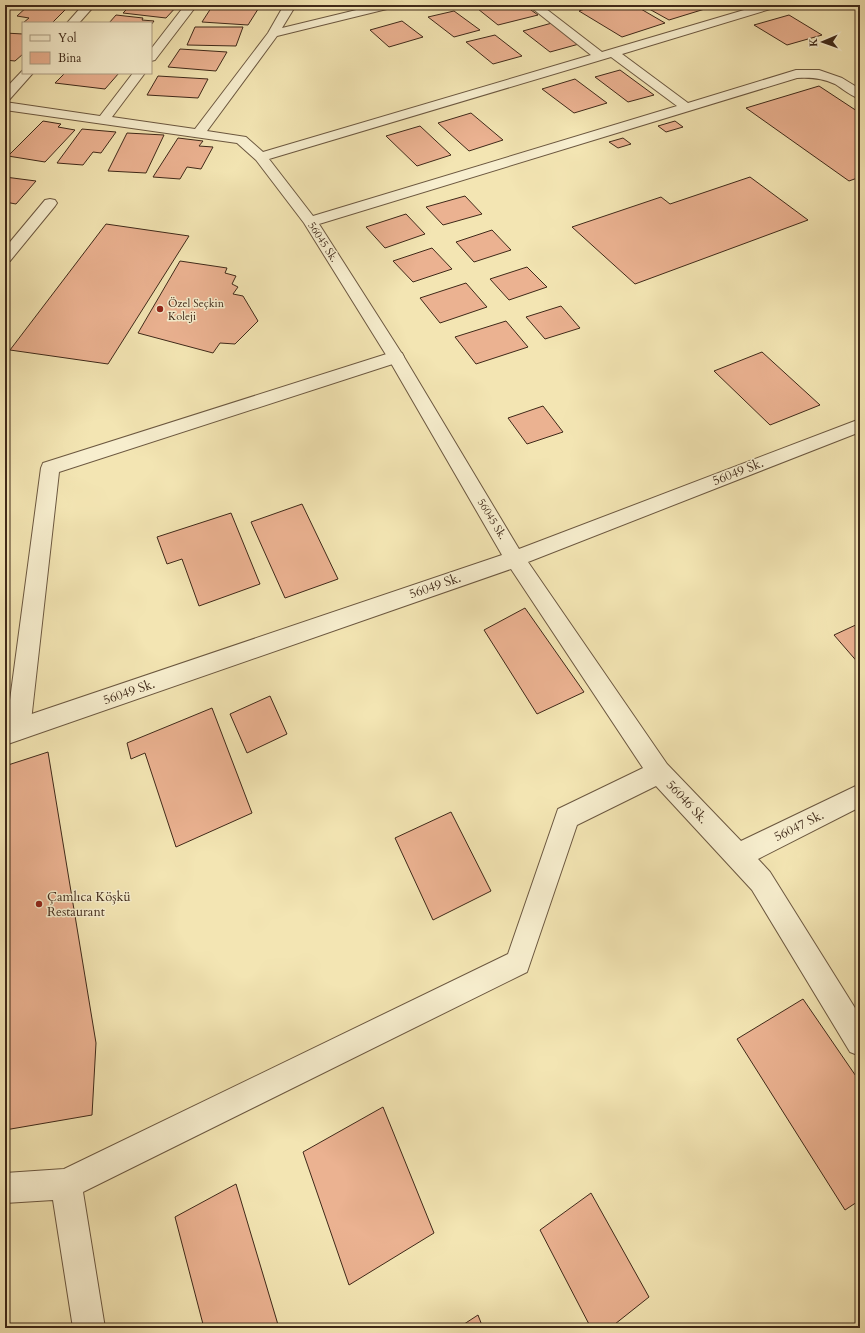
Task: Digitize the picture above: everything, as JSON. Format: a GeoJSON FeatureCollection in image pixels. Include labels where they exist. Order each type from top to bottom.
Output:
{"type":"FeatureCollection","features":[{"type":"Feature","properties":{"kind":"street"},"geometry":{"type":"LineString","coordinates":[[74,22],[89,5]]}},
{"type":"Feature","properties":{"kind":"street"},"geometry":{"type":"LineString","coordinates":[[152,56],[191,5]]}},
{"type":"Feature","properties":{"kind":"street"},"geometry":{"type":"LineString","coordinates":[[198,134],[273,34],[290,5]]}},
{"type":"Feature","properties":{"kind":"street"},"geometry":{"type":"LineString","coordinates":[[273,34],[391,5]]}},
{"type":"Feature","properties":{"kind":"street"},"geometry":{"type":"LineString","coordinates":[[534,5],[600,56]]}},
{"type":"Feature","properties":{"kind":"street"},"geometry":{"type":"LineString","coordinates":[[261,157],[773,5]]}},
{"type":"Feature","properties":{"kind":"street"},"geometry":{"type":"LineString","coordinates":[[612,52],[686,107]]}},
{"type":"Feature","properties":{"kind":"street"},"geometry":{"type":"LineString","coordinates":[[310,222],[796,74],[815,73],[838,81],[860,95]]}},
{"type":"Feature","properties":{"kind":"street"},"geometry":{"type":"LineString","coordinates":[[103,120],[138,74]]}},
{"type":"Feature","properties":{"kind":"street"},"geometry":{"type":"LineString","coordinates":[[5,78],[24,76]]}},
{"type":"Feature","properties":{"kind":"street"},"geometry":{"type":"LineString","coordinates":[[5,97],[24,76]]}},
{"type":"Feature","properties":{"kind":"street","name":"56045 Sk."},"geometry":{"type":"LineString","coordinates":[[5,106],[241,140],[261,157],[310,222],[396,357],[515,559]]}},
{"type":"Feature","properties":{"kind":"street"},"geometry":{"type":"LineString","coordinates":[[5,258],[50,203]]}},
{"type":"Feature","properties":{"kind":"street"},"geometry":{"type":"LineString","coordinates":[[11,732],[50,468],[396,357]]}},
{"type":"Feature","properties":{"kind":"street","name":"56049 Sk."},"geometry":{"type":"LineString","coordinates":[[11,732],[515,559],[860,424]]}},
{"type":"Feature","properties":{"kind":"street","name":"56046 Sk."},"geometry":{"type":"LineString","coordinates":[[515,559],[659,772],[761,881],[860,1042]]}},
{"type":"Feature","properties":{"kind":"street"},"geometry":{"type":"LineString","coordinates":[[5,1188],[66,1184],[518,963],[567,817],[659,772]]}},
{"type":"Feature","properties":{"kind":"street","name":"56047 Sk."},"geometry":{"type":"LineString","coordinates":[[738,856],[860,795]]}},
{"type":"Feature","properties":{"kind":"street"},"geometry":{"type":"LineString","coordinates":[[66,1184],[89,1328]]}},
{"type":"Feature","properties":{"kind":"building"},"geometry":{"type":"Polygon","coordinates":[[[29,5],[70,5],[53,22],[24,22],[29,18],[17,16],[29,5]]]}},
{"type":"Feature","properties":{"kind":"building"},"geometry":{"type":"Polygon","coordinates":[[[131,5],[178,5],[166,18],[123,13],[131,5]]]}},
{"type":"Feature","properties":{"kind":"building"},"geometry":{"type":"Polygon","coordinates":[[[213,5],[260,6],[248,25],[202,22],[213,5]]]}},
{"type":"Feature","properties":{"kind":"building"},"geometry":{"type":"Polygon","coordinates":[[[473,5],[524,5],[538,15],[498,25],[473,5]]]}},
{"type":"Feature","properties":{"kind":"building"},"geometry":{"type":"Polygon","coordinates":[[[597,5],[634,5],[665,23],[622,37],[579,11],[597,5]]]}},
{"type":"Feature","properties":{"kind":"building"},"geometry":{"type":"Polygon","coordinates":[[[642,5],[703,5],[708,8],[669,20],[642,5]]]}},
{"type":"Feature","properties":{"kind":"building"},"geometry":{"type":"Polygon","coordinates":[[[454,11],[480,30],[454,37],[428,17],[454,11]]]}},
{"type":"Feature","properties":{"kind":"building"},"geometry":{"type":"Polygon","coordinates":[[[116,15],[143,18],[142,20],[154,21],[152,24],[152,22],[110,22],[116,15]]]}},
{"type":"Feature","properties":{"kind":"building"},"geometry":{"type":"Polygon","coordinates":[[[789,15],[822,35],[787,45],[754,25],[789,15]]]}},
{"type":"Feature","properties":{"kind":"building"},"geometry":{"type":"Polygon","coordinates":[[[402,21],[423,37],[389,47],[370,30],[402,21]]]}},
{"type":"Feature","properties":{"kind":"building"},"geometry":{"type":"Polygon","coordinates":[[[552,23],[579,44],[550,52],[523,31],[552,23]]]}},
{"type":"Feature","properties":{"kind":"building"},"geometry":{"type":"Polygon","coordinates":[[[195,27],[243,27],[236,46],[187,45],[195,27]]]}},
{"type":"Feature","properties":{"kind":"building"},"geometry":{"type":"Polygon","coordinates":[[[5,33],[22,34],[22,55],[15,61],[5,60],[5,33]]]}},
{"type":"Feature","properties":{"kind":"building"},"geometry":{"type":"Polygon","coordinates":[[[495,35],[522,56],[493,64],[466,42],[495,35]]]}},
{"type":"Feature","properties":{"kind":"building"},"geometry":{"type":"Polygon","coordinates":[[[180,49],[227,52],[216,71],[168,67],[180,49]]]}},
{"type":"Feature","properties":{"kind":"building"},"geometry":{"type":"Polygon","coordinates":[[[620,70],[654,95],[628,102],[595,77],[620,70]]]}},
{"type":"Feature","properties":{"kind":"building"},"geometry":{"type":"Polygon","coordinates":[[[64,74],[118,74],[105,89],[55,83],[64,74]]]}},
{"type":"Feature","properties":{"kind":"building"},"geometry":{"type":"Polygon","coordinates":[[[158,76],[208,79],[198,98],[147,95],[158,76]]]}},
{"type":"Feature","properties":{"kind":"building"},"geometry":{"type":"Polygon","coordinates":[[[575,79],[607,103],[574,113],[542,89],[575,79]]]}},
{"type":"Feature","properties":{"kind":"building"},"geometry":{"type":"Polygon","coordinates":[[[819,86],[860,113],[860,177],[849,181],[746,108],[819,86]]]}},
{"type":"Feature","properties":{"kind":"building"},"geometry":{"type":"Polygon","coordinates":[[[471,113],[503,140],[469,151],[438,123],[471,113]]]}},
{"type":"Feature","properties":{"kind":"building"},"geometry":{"type":"Polygon","coordinates":[[[43,121],[61,124],[58,127],[75,130],[45,162],[8,156],[43,121]]]}},
{"type":"Feature","properties":{"kind":"building"},"geometry":{"type":"Polygon","coordinates":[[[675,121],[683,127],[666,132],[658,126],[675,121]]]}},
{"type":"Feature","properties":{"kind":"building"},"geometry":{"type":"Polygon","coordinates":[[[420,126],[451,155],[417,166],[386,136],[420,126]]]}},
{"type":"Feature","properties":{"kind":"building"},"geometry":{"type":"Polygon","coordinates":[[[82,129],[116,132],[101,153],[93,152],[83,165],[57,163],[82,129]]]}},
{"type":"Feature","properties":{"kind":"building"},"geometry":{"type":"Polygon","coordinates":[[[127,133],[164,135],[146,173],[108,171],[127,133]]]}},
{"type":"Feature","properties":{"kind":"building"},"geometry":{"type":"Polygon","coordinates":[[[178,138],[203,141],[199,146],[213,147],[201,169],[187,167],[180,179],[153,177],[178,138]]]}},
{"type":"Feature","properties":{"kind":"building"},"geometry":{"type":"Polygon","coordinates":[[[623,138],[631,144],[618,148],[609,142],[623,138]]]}},
{"type":"Feature","properties":{"kind":"building"},"geometry":{"type":"Polygon","coordinates":[[[5,177],[36,181],[16,204],[5,202],[5,177]]]}},
{"type":"Feature","properties":{"kind":"building"},"geometry":{"type":"Polygon","coordinates":[[[750,177],[808,220],[635,284],[572,227],[661,197],[670,204],[750,177]]]}},
{"type":"Feature","properties":{"kind":"building"},"geometry":{"type":"Polygon","coordinates":[[[465,196],[482,214],[443,225],[426,207],[465,196]]]}},
{"type":"Feature","properties":{"kind":"building"},"geometry":{"type":"Polygon","coordinates":[[[406,214],[425,234],[385,248],[366,227],[406,214]]]}},
{"type":"Feature","properties":{"kind":"building"},"geometry":{"type":"Polygon","coordinates":[[[106,224],[189,236],[108,364],[10,350],[106,224]]]}},
{"type":"Feature","properties":{"kind":"building"},"geometry":{"type":"Polygon","coordinates":[[[492,230],[511,250],[474,262],[456,242],[492,230]]]}},
{"type":"Feature","properties":{"kind":"building"},"geometry":{"type":"Polygon","coordinates":[[[432,248],[452,269],[413,282],[393,261],[432,248]]]}},
{"type":"Feature","properties":{"kind":"building"},"geometry":{"type":"Polygon","coordinates":[[[180,261],[227,268],[225,273],[236,276],[232,284],[238,287],[233,294],[243,296],[258,321],[235,344],[220,343],[213,353],[138,333],[180,261]]]}},
{"type":"Feature","properties":{"kind":"building"},"geometry":{"type":"Polygon","coordinates":[[[527,267],[547,287],[509,300],[490,279],[527,267]]]}},
{"type":"Feature","properties":{"kind":"building"},"geometry":{"type":"Polygon","coordinates":[[[466,283],[487,307],[440,323],[420,298],[466,283]]]}},
{"type":"Feature","properties":{"kind":"building"},"geometry":{"type":"Polygon","coordinates":[[[561,306],[580,328],[545,339],[526,317],[561,306]]]}},
{"type":"Feature","properties":{"kind":"building"},"geometry":{"type":"Polygon","coordinates":[[[506,321],[528,347],[476,364],[455,337],[506,321]]]}},
{"type":"Feature","properties":{"kind":"building"},"geometry":{"type":"Polygon","coordinates":[[[762,352],[820,405],[770,425],[714,371],[762,352]]]}},
{"type":"Feature","properties":{"kind":"building"},"geometry":{"type":"Polygon","coordinates":[[[543,406],[563,432],[527,444],[508,418],[543,406]]]}},
{"type":"Feature","properties":{"kind":"building"},"geometry":{"type":"Polygon","coordinates":[[[302,504],[338,579],[285,598],[251,522],[302,504]]]}},
{"type":"Feature","properties":{"kind":"building"},"geometry":{"type":"Polygon","coordinates":[[[231,513],[260,584],[199,606],[182,559],[167,564],[157,537],[231,513]]]}},
{"type":"Feature","properties":{"kind":"building"},"geometry":{"type":"Polygon","coordinates":[[[525,608],[584,692],[537,714],[484,630],[525,608]]]}},
{"type":"Feature","properties":{"kind":"building"},"geometry":{"type":"Polygon","coordinates":[[[860,623],[860,665],[834,635],[860,623]]]}},
{"type":"Feature","properties":{"kind":"building"},"geometry":{"type":"Polygon","coordinates":[[[270,696],[287,734],[247,753],[230,714],[270,696]]]}},
{"type":"Feature","properties":{"kind":"building"},"geometry":{"type":"Polygon","coordinates":[[[212,708],[252,813],[176,847],[145,753],[131,759],[127,743],[212,708]]]}},
{"type":"Feature","properties":{"kind":"building","name":"Çamlıca Köşkü Restaurant"},"geometry":{"type":"Polygon","coordinates":[[[48,752],[96,1043],[92,1115],[5,1130],[5,766],[48,752]]]}},
{"type":"Feature","properties":{"kind":"building"},"geometry":{"type":"Polygon","coordinates":[[[451,812],[491,891],[433,920],[395,838],[451,812]]]}},
{"type":"Feature","properties":{"kind":"building"},"geometry":{"type":"Polygon","coordinates":[[[803,999],[860,1082],[860,1200],[845,1210],[737,1039],[803,999]]]}},
{"type":"Feature","properties":{"kind":"building"},"geometry":{"type":"Polygon","coordinates":[[[383,1107],[434,1233],[349,1285],[303,1152],[383,1107]]]}},
{"type":"Feature","properties":{"kind":"building"},"geometry":{"type":"Polygon","coordinates":[[[236,1184],[279,1328],[204,1328],[175,1217],[236,1184]]]}},
{"type":"Feature","properties":{"kind":"building"},"geometry":{"type":"Polygon","coordinates":[[[591,1193],[649,1297],[610,1328],[591,1328],[540,1230],[591,1193]]]}},
{"type":"Feature","properties":{"kind":"building"},"geometry":{"type":"Polygon","coordinates":[[[478,1315],[483,1328],[458,1328],[478,1315]]]}},
{"type":"Feature","properties":{"kind":"place","name":"Özel Seçkin Koleji"},"geometry":{"type":"Point","coordinates":[160,309]}},
{"type":"Feature","properties":{"kind":"place","name":"Çamlıca Köşkü Restaurant"},"geometry":{"type":"Point","coordinates":[39,904]}}]}
